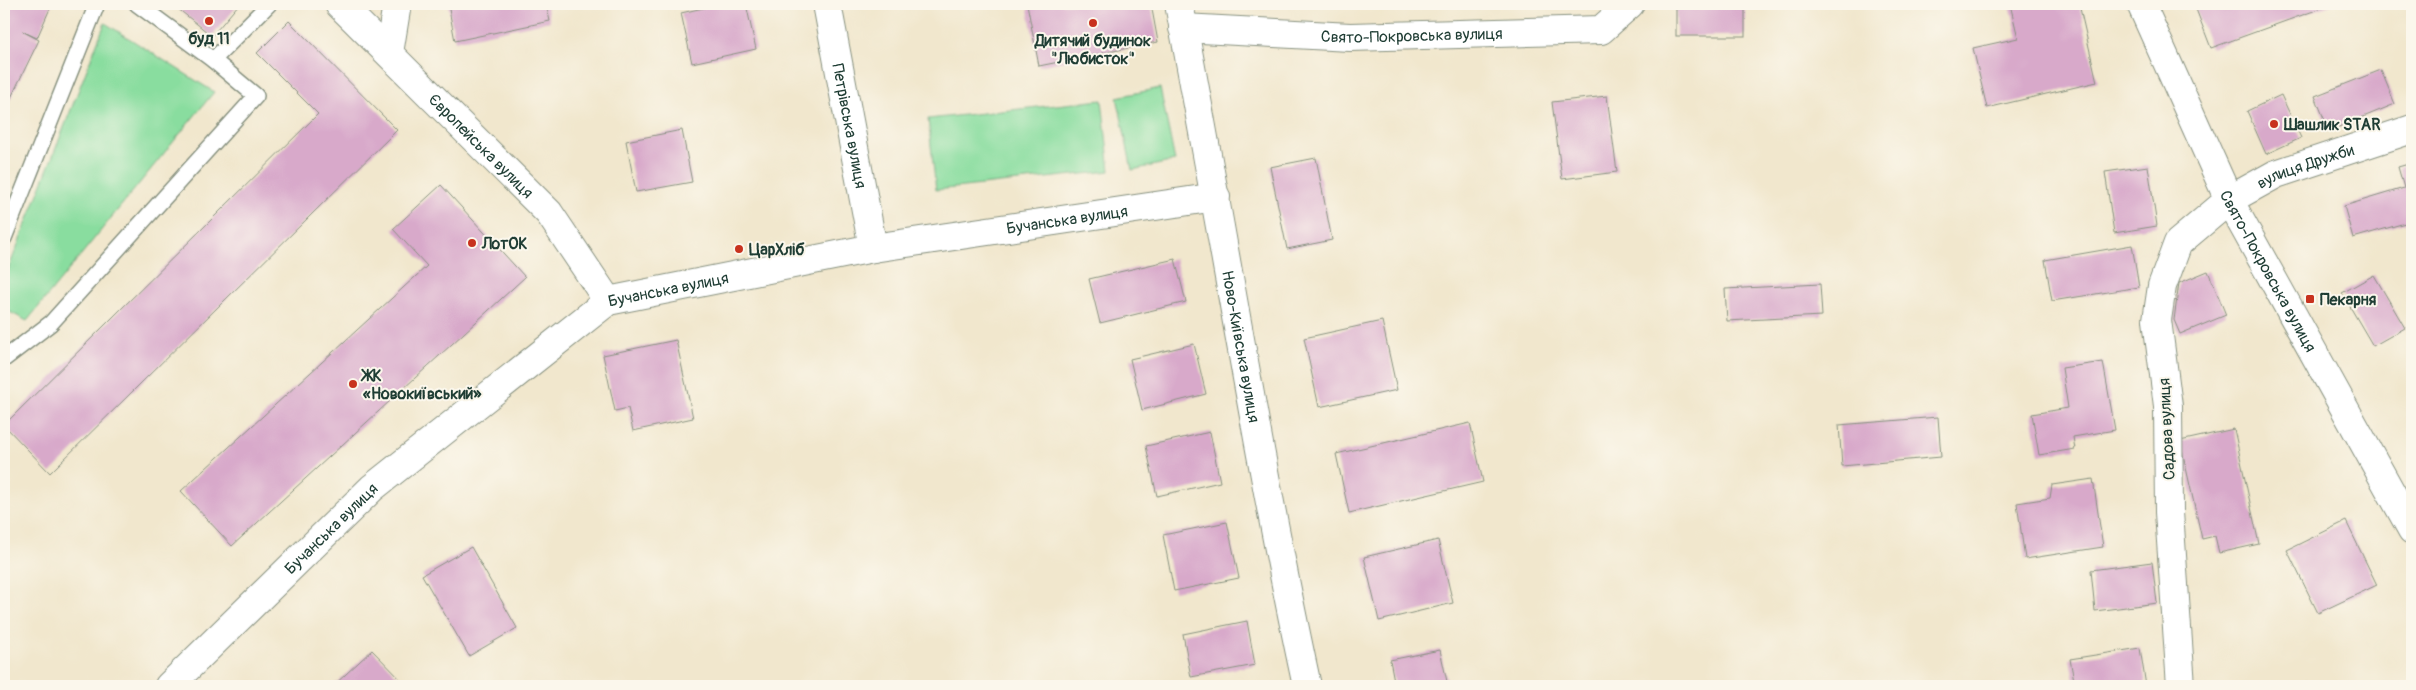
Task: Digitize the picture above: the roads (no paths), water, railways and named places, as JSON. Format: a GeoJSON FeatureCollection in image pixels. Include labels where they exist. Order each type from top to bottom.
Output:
{"type":"FeatureCollection","features":[{"type":"Feature","properties":{"kind":"street","name":"Європейська вулиця"},"geometry":{"type":"LineString","coordinates":[[339,4],[549,213],[608,301]]}},
{"type":"Feature","properties":{"kind":"street"},"geometry":{"type":"LineString","coordinates":[[389,53],[397,4]]}},
{"type":"Feature","properties":{"kind":"street","name":"Петрівська вулиця"},"geometry":{"type":"LineString","coordinates":[[827,4],[873,248]]}},
{"type":"Feature","properties":{"kind":"street","name":"Свято-Покровська вулиця"},"geometry":{"type":"LineString","coordinates":[[1181,16],[1350,37],[1601,30],[1630,4]]}},
{"type":"Feature","properties":{"kind":"street","name":"Свято-Покровська вулиця"},"geometry":{"type":"LineString","coordinates":[[2141,4],[2229,200],[2412,530]]}},
{"type":"Feature","properties":{"kind":"street","name":"Ново-Київська вулиця"},"geometry":{"type":"LineString","coordinates":[[1181,16],[1216,197],[1284,580],[1307,686]]}},
{"type":"Feature","properties":{"kind":"street","name":"вулиця Дружби"},"geometry":{"type":"LineString","coordinates":[[2229,200],[2276,174],[2412,129]]}},
{"type":"Feature","properties":{"kind":"street","name":"Бучанська вулиця"},"geometry":{"type":"LineString","coordinates":[[169,686],[372,488],[608,301],[873,248],[1216,197]]}},
{"type":"Feature","properties":{"kind":"street","name":"Садова вулиця"},"geometry":{"type":"LineString","coordinates":[[2181,686],[2169,512],[2168,406],[2157,320],[2162,286],[2178,243],[2229,200]]}},
{"type":"Feature","properties":{"kind":"lane"},"geometry":{"type":"LineString","coordinates":[[4,238],[97,4]]}},
{"type":"Feature","properties":{"kind":"lane"},"geometry":{"type":"LineString","coordinates":[[4,359],[52,322],[256,96],[213,60],[136,4]]}},
{"type":"Feature","properties":{"kind":"lane"},"geometry":{"type":"LineString","coordinates":[[213,60],[269,4]]}},
{"type":"Feature","properties":{"kind":"place","name":"буд 11"},"geometry":{"type":"Point","coordinates":[209,21]}},
{"type":"Feature","properties":{"kind":"place","name":"Дитячий будинок \"Любисток\""},"geometry":{"type":"Point","coordinates":[1093,23]}},
{"type":"Feature","properties":{"kind":"place","name":"Шашлик STAR"},"geometry":{"type":"Point","coordinates":[2274,124]}},
{"type":"Feature","properties":{"kind":"place","name":"ЛотОК"},"geometry":{"type":"Point","coordinates":[472,243]}},
{"type":"Feature","properties":{"kind":"place","name":"ЦарХліб"},"geometry":{"type":"Point","coordinates":[739,249]}},
{"type":"Feature","properties":{"kind":"place","name":"Пекарня"},"geometry":{"type":"Point","coordinates":[2310,299]}},
{"type":"Feature","properties":{"kind":"place","name":"ЖК «Новокиївський»"},"geometry":{"type":"Point","coordinates":[353,384]}}]}
